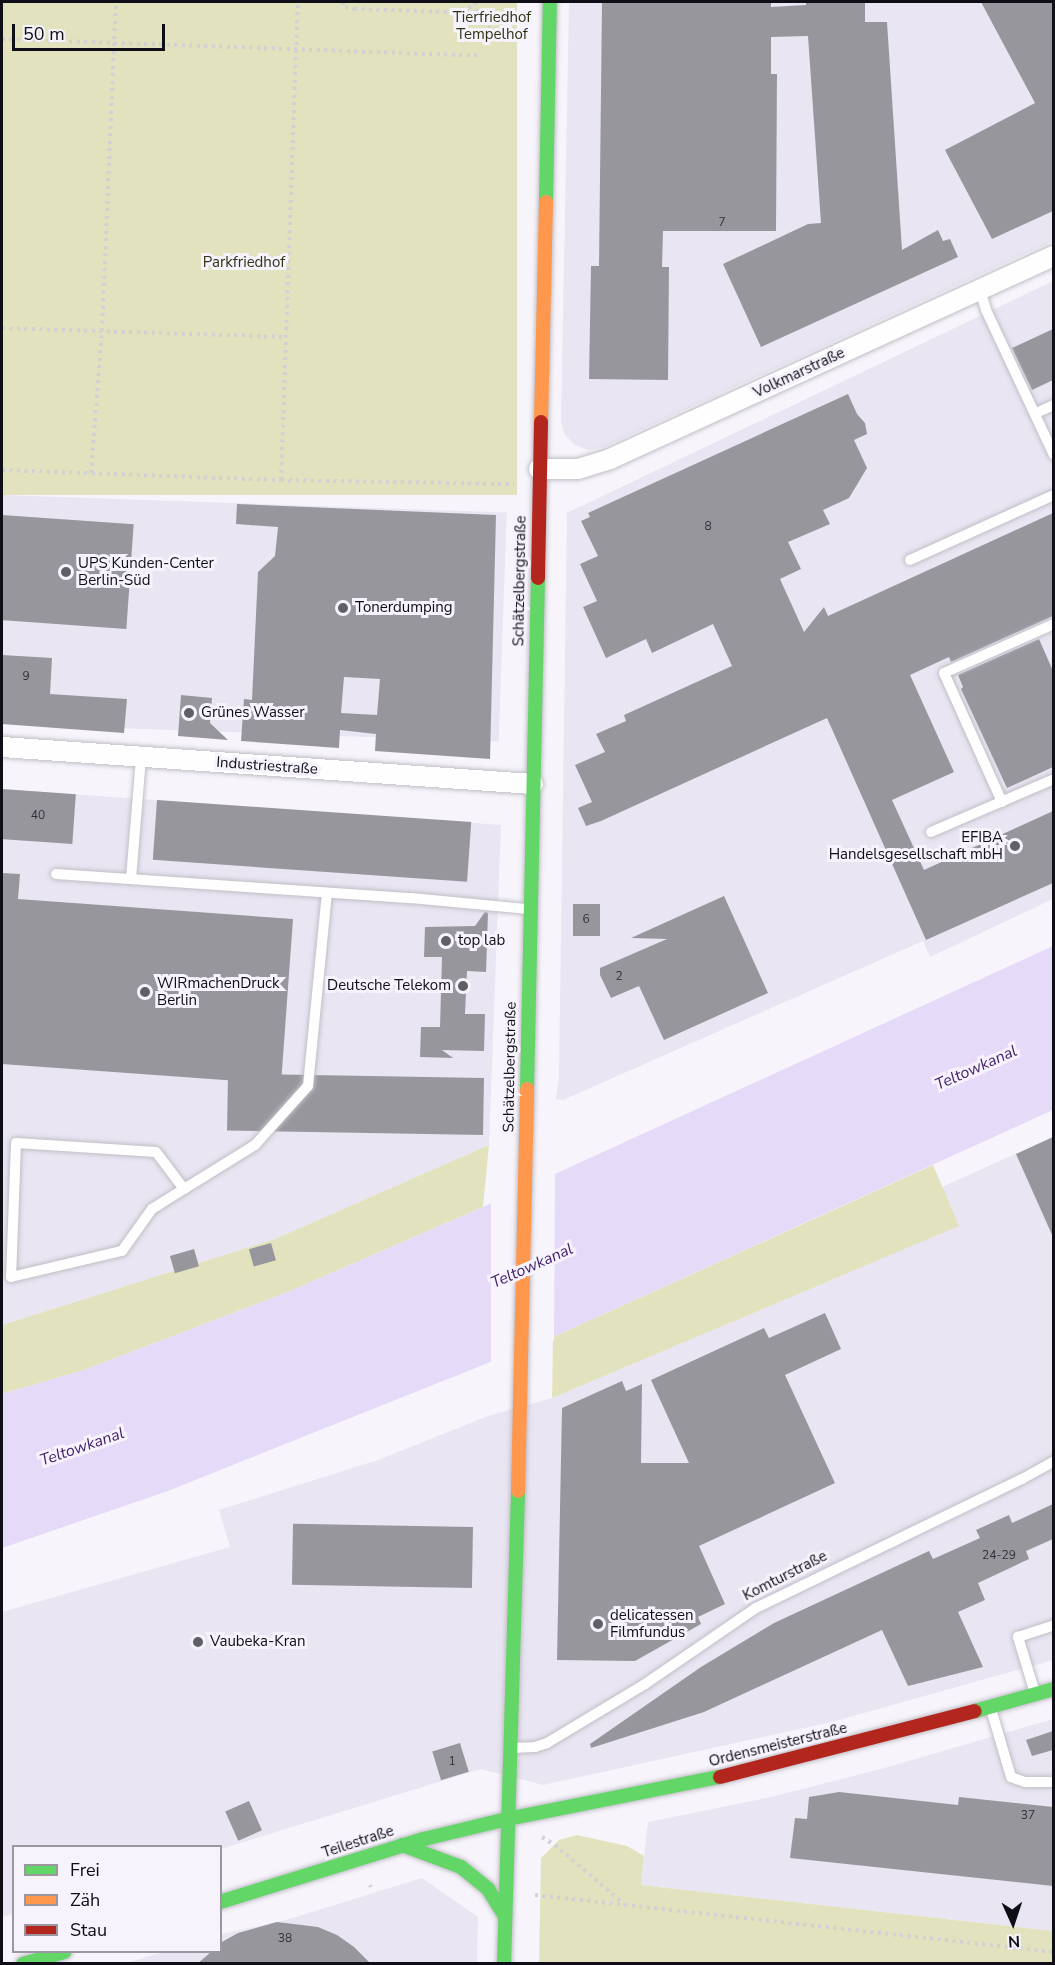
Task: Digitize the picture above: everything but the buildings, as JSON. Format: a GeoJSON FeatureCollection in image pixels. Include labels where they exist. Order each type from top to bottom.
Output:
{"type":"FeatureCollection","features":[{"type":"Feature","properties":{"kind":"street","name":"Schätzelbergstraße"},"geometry":{"type":"LineString","coordinates":[[509,1748],[515,1635],[550,2]]}},
{"type":"Feature","properties":{"kind":"street","name":"Volkmarstraße"},"geometry":{"type":"LineString","coordinates":[[539,469],[579,469],[610,459],[1053,256]]}},
{"type":"Feature","properties":{"kind":"street","name":"Industriestraße"},"geometry":{"type":"LineString","coordinates":[[2,747],[532,784]]}},
{"type":"Feature","properties":{"kind":"street","name":"Ordensmeisterstraße"},"geometry":{"type":"LineString","coordinates":[[507,1819],[678,1786],[991,1708],[1053,1689]]}},
{"type":"Feature","properties":{"kind":"street"},"geometry":{"type":"LineString","coordinates":[[504,1964],[509,1748]]}},
{"type":"Feature","properties":{"kind":"street","name":"Teilestraße"},"geometry":{"type":"LineString","coordinates":[[222,1901],[402,1845],[507,1819]]}},
{"type":"Feature","properties":{"kind":"street"},"geometry":{"type":"LineString","coordinates":[[402,1845],[461,1867],[488,1889],[504,1915]]}},
{"type":"Feature","properties":{"kind":"street"},"geometry":{"type":"LineString","coordinates":[[23,1964],[53,1957]]}},
{"type":"Feature","properties":{"kind":"lane"},"geometry":{"type":"LineString","coordinates":[[980,290],[986,310],[1036,413],[1053,455]]}},
{"type":"Feature","properties":{"kind":"lane"},"geometry":{"type":"LineString","coordinates":[[1036,413],[1053,405]]}},
{"type":"Feature","properties":{"kind":"lane"},"geometry":{"type":"LineString","coordinates":[[910,560],[1053,495]]}},
{"type":"Feature","properties":{"kind":"lane"},"geometry":{"type":"LineString","coordinates":[[1002,802],[944,673],[1053,624]]}},
{"type":"Feature","properties":{"kind":"lane"},"geometry":{"type":"LineString","coordinates":[[131,879],[141,757]]}},
{"type":"Feature","properties":{"kind":"lane"},"geometry":{"type":"LineString","coordinates":[[931,832],[1053,779]]}},
{"type":"Feature","properties":{"kind":"lane"},"geometry":{"type":"LineString","coordinates":[[56,874],[530,909]]}},
{"type":"Feature","properties":{"kind":"lane"},"geometry":{"type":"LineString","coordinates":[[184,1189],[156,1152],[16,1143],[11,1278],[122,1251],[152,1209],[255,1145],[308,1086],[327,893]]}},
{"type":"Feature","properties":{"kind":"lane","name":"Komturstraße"},"geometry":{"type":"LineString","coordinates":[[509,1748],[535,1747],[547,1743],[645,1684],[756,1608],[1022,1479],[1053,1461]]}},
{"type":"Feature","properties":{"kind":"lane"},"geometry":{"type":"LineString","coordinates":[[1035,1695],[1018,1637],[1053,1625]]}},
{"type":"Feature","properties":{"kind":"lane"},"geometry":{"type":"LineString","coordinates":[[991,1708],[1011,1777],[1025,1782],[1053,1782]]}},
{"type":"Feature","properties":{"kind":"path"},"geometry":{"type":"LineString","coordinates":[[91,473],[102,331],[116,2]]}},
{"type":"Feature","properties":{"kind":"path"},"geometry":{"type":"LineString","coordinates":[[281,480],[298,2]]}},
{"type":"Feature","properties":{"kind":"path"},"geometry":{"type":"LineString","coordinates":[[342,2],[345,7],[354,9],[454,12],[475,4],[477,16],[497,36]]}},
{"type":"Feature","properties":{"kind":"path"},"geometry":{"type":"LineString","coordinates":[[2,39],[480,56]]}},
{"type":"Feature","properties":{"kind":"path"},"geometry":{"type":"LineString","coordinates":[[2,328],[287,337]]}},
{"type":"Feature","properties":{"kind":"path"},"geometry":{"type":"LineString","coordinates":[[2,470],[281,480],[514,484]]}},
{"type":"Feature","properties":{"kind":"path"},"geometry":{"type":"LineString","coordinates":[[546,1839],[625,1904]]}},
{"type":"Feature","properties":{"kind":"path"},"geometry":{"type":"LineString","coordinates":[[535,1895],[1053,1952]]}},
{"type":"Feature","properties":{"kind":"shaded area"},"geometry":{"type":"Polygon","coordinates":[[[569,2],[1053,2],[1053,241],[604,447],[588,450],[575,445],[565,435],[561,421],[569,2]]]}},
{"type":"Feature","properties":{"kind":"shaded area"},"geometry":{"type":"Polygon","coordinates":[[[1053,281],[1053,899],[930,957],[923,941],[563,1100],[556,1099],[559,1076],[567,513],[1053,281]]]}},
{"type":"Feature","properties":{"kind":"shaded area","name":"Tonerdumping"},"geometry":{"type":"Polygon","coordinates":[[[2,495],[507,513],[499,741],[2,724],[2,495]]]}},
{"type":"Feature","properties":{"kind":"shaded area"},"geometry":{"type":"Polygon","coordinates":[[[2,789],[501,825],[489,1145],[275,1239],[2,1325],[2,789]]]}},
{"type":"Feature","properties":{"kind":"shaded area"},"geometry":{"type":"Polygon","coordinates":[[[1053,1137],[1053,1660],[832,1722],[543,1785],[481,1769],[222,1849],[222,1845],[12,1845],[12,1914],[2,1917],[2,1612],[230,1547],[219,1510],[378,1460],[488,1416],[552,1398],[958,1226],[942,1187],[1053,1137]]]}},
{"type":"Feature","properties":{"kind":"shaded area"},"geometry":{"type":"Polygon","coordinates":[[[1053,1719],[1053,1931],[641,1885],[648,1822],[771,1797],[881,1769],[1053,1719]]]}},
{"type":"Feature","properties":{"kind":"shaded area"},"geometry":{"type":"Polygon","coordinates":[[[422,1878],[478,1917],[477,1963],[123,1964],[160,1953],[222,1953],[222,1934],[286,1920],[422,1878]]]}},
{"type":"Feature","properties":{"kind":"green space","name":"Parkfriedhof"},"geometry":{"type":"Polygon","coordinates":[[[2,2],[517,2],[517,495],[2,495],[2,2]]]}},
{"type":"Feature","properties":{"kind":"green space"},"geometry":{"type":"Polygon","coordinates":[[[489,1145],[483,1207],[288,1292],[84,1370],[2,1394],[2,1325],[275,1239],[489,1145]]]}},
{"type":"Feature","properties":{"kind":"green space"},"geometry":{"type":"Polygon","coordinates":[[[933,1165],[959,1226],[552,1398],[553,1337],[933,1165]]]}},
{"type":"Feature","properties":{"kind":"green space"},"geometry":{"type":"Polygon","coordinates":[[[577,1835],[627,1846],[644,1856],[641,1885],[1053,1931],[1053,1963],[539,1963],[541,1858],[559,1840],[577,1835]]]}},
{"type":"Feature","properties":{"kind":"water","name":"Teltowkanal"},"geometry":{"type":"Polygon","coordinates":[[[1053,946],[1053,1110],[553,1337],[168,1491],[2,1548],[2,1394],[84,1370],[288,1292],[483,1207],[1053,946]]]}},
{"type":"Feature","properties":{"kind":"pier"},"geometry":{"type":"Polygon","coordinates":[[[555,1171],[554,1341],[491,1365],[491,1200],[555,1171]]]}},
{"type":"Feature","properties":{"kind":"traffic: fast"},"geometry":{"type":"LineString","coordinates":[[546,202],[550,2]]}},
{"type":"Feature","properties":{"kind":"traffic: fast"},"geometry":{"type":"LineString","coordinates":[[527,1089],[538,578]]}},
{"type":"Feature","properties":{"kind":"traffic: fast"},"geometry":{"type":"LineString","coordinates":[[504,1964],[518,1491]]}},
{"type":"Feature","properties":{"kind":"traffic: fast"},"geometry":{"type":"LineString","coordinates":[[975,1711],[1054,1689]]}},
{"type":"Feature","properties":{"kind":"traffic: fast"},"geometry":{"type":"LineString","coordinates":[[222,1901],[424,1839],[507,1819],[720,1777]]}},
{"type":"Feature","properties":{"kind":"traffic: fast"},"geometry":{"type":"LineString","coordinates":[[402,1845],[461,1867],[488,1889],[504,1915]]}},
{"type":"Feature","properties":{"kind":"traffic: fast"},"geometry":{"type":"LineString","coordinates":[[23,1964],[61,1953]]}},
{"type":"Feature","properties":{"kind":"traffic: slow"},"geometry":{"type":"LineString","coordinates":[[541,422],[546,202]]}},
{"type":"Feature","properties":{"kind":"traffic: slow"},"geometry":{"type":"LineString","coordinates":[[518,1491],[527,1089]]}},
{"type":"Feature","properties":{"kind":"traffic: jam"},"geometry":{"type":"LineString","coordinates":[[538,578],[541,422]]}},
{"type":"Feature","properties":{"kind":"traffic: jam"},"geometry":{"type":"LineString","coordinates":[[720,1777],[975,1711]]}},
{"type":"Feature","properties":{"kind":"place","name":"UPS Kunden-Center Berlin-Süd"},"geometry":{"type":"Point","coordinates":[66,572]}},
{"type":"Feature","properties":{"kind":"place","name":"Tonerdumping"},"geometry":{"type":"Point","coordinates":[343,608]}},
{"type":"Feature","properties":{"kind":"place","name":"Grünes Wasser"},"geometry":{"type":"Point","coordinates":[189,713]}},
{"type":"Feature","properties":{"kind":"place","name":"EFIBA Handelsgesellschaft mbH"},"geometry":{"type":"Point","coordinates":[1015,846]}},
{"type":"Feature","properties":{"kind":"place","name":"top lab"},"geometry":{"type":"Point","coordinates":[446,941]}},
{"type":"Feature","properties":{"kind":"place","name":"Deutsche Telekom"},"geometry":{"type":"Point","coordinates":[463,986]}},
{"type":"Feature","properties":{"kind":"place","name":"WIRmachenDruck Berlin"},"geometry":{"type":"Point","coordinates":[145,992]}},
{"type":"Feature","properties":{"kind":"place","name":"delicatessen Filmfundus"},"geometry":{"type":"Point","coordinates":[598,1624]}},
{"type":"Feature","properties":{"kind":"place","name":"Vaubeka-Kran"},"geometry":{"type":"Point","coordinates":[198,1642]}},
{"type":"Feature","properties":{"kind":"park label","name":"Tierfriedhof Tempelhof"},"geometry":{"type":"Point","coordinates":[492,26]}}]}
